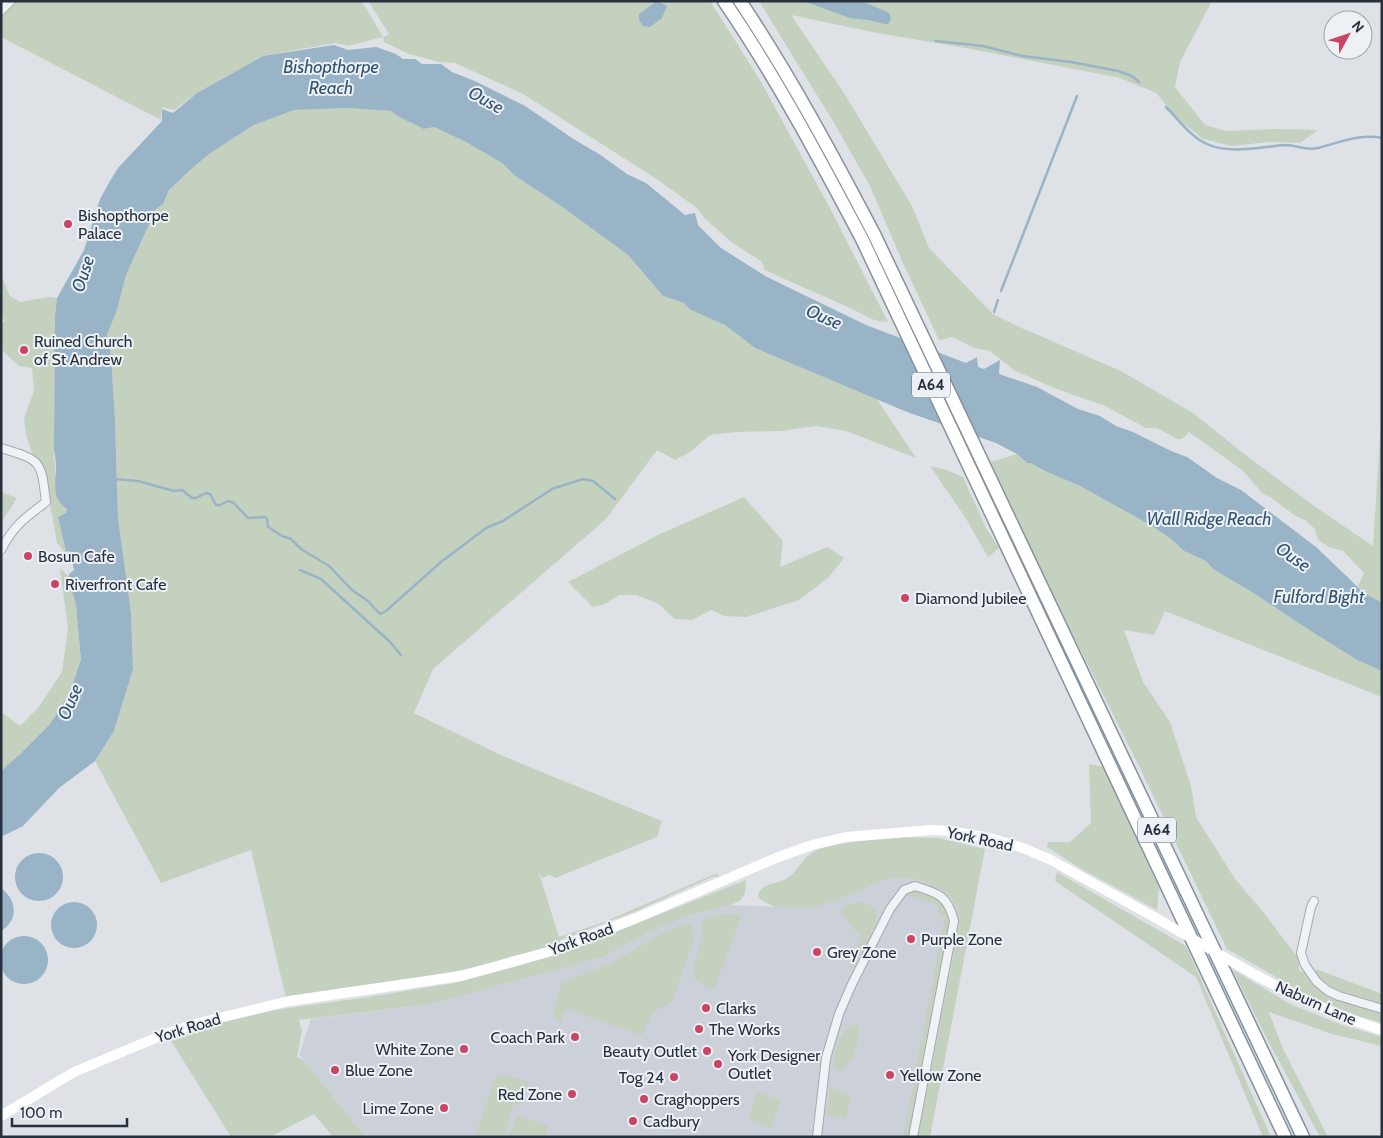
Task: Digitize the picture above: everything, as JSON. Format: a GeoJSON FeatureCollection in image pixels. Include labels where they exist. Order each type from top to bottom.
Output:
{"type":"FeatureCollection","features":[{"type":"Feature","properties":{"kind":"highway","name":"A64"},"geometry":{"type":"LineString","coordinates":[[724,1],[750,39],[802,127],[862,239],[1271,1107],[1283,1137]]}},
{"type":"Feature","properties":{"kind":"highway","name":"A64"},"geometry":{"type":"LineString","coordinates":[[740,1],[818,129],[874,234],[1303,1137]]}},
{"type":"Feature","properties":{"kind":"highway"},"geometry":{"type":"LineString","coordinates":[[1288,1104],[1309,1137]]}},
{"type":"Feature","properties":{"kind":"main road","name":"York Road"},"geometry":{"type":"LineString","coordinates":[[1,1116],[74,1072],[165,1034],[199,1023],[289,1001],[461,976],[548,952],[634,920],[812,844],[846,837],[932,830],[949,831],[990,838],[1024,848],[1052,860],[1252,973]]}},
{"type":"Feature","properties":{"kind":"main road","name":"Naburn Lane"},"geometry":{"type":"LineString","coordinates":[[1252,973],[1322,1009],[1382,1030]]}},
{"type":"Feature","properties":{"kind":"street"},"geometry":{"type":"LineString","coordinates":[[1,10],[10,1]]}},
{"type":"Feature","properties":{"kind":"street"},"geometry":{"type":"LineString","coordinates":[[1,448],[33,459],[39,466],[43,476],[46,502],[19,522],[10,533],[1,550]]}},
{"type":"Feature","properties":{"kind":"street"},"geometry":{"type":"LineString","coordinates":[[817,1137],[826,1058],[840,1014],[852,984],[890,909],[904,890],[915,886],[939,894],[951,909],[954,921],[913,1137]]}},
{"type":"Feature","properties":{"kind":"street"},"geometry":{"type":"LineString","coordinates":[[1314,901],[1310,907],[1301,953],[1305,965],[1317,982],[1328,991],[1382,1010]]}},
{"type":"Feature","properties":{"kind":"shaded area"},"geometry":{"type":"Polygon","coordinates":[[[897,878],[917,880],[938,888],[950,897],[959,911],[958,931],[918,1137],[366,1137],[299,1055],[311,1019],[431,1004],[603,957],[649,932],[691,915],[730,905],[813,908],[848,896],[882,881],[897,878]]]}},
{"type":"Feature","properties":{"kind":"green space"},"geometry":{"type":"Polygon","coordinates":[[[14,1],[362,1],[383,37],[348,46],[335,43],[263,56],[197,93],[174,110],[162,107],[161,120],[1,37],[1,15],[14,1]]]}},
{"type":"Feature","properties":{"kind":"green space"},"geometry":{"type":"Polygon","coordinates":[[[368,1],[710,1],[760,80],[832,212],[888,322],[869,318],[765,270],[761,261],[734,244],[704,218],[697,208],[655,178],[523,94],[455,63],[439,62],[409,54],[384,42],[383,37],[389,34],[368,1]]]}},
{"type":"Feature","properties":{"kind":"green space"},"geometry":{"type":"Polygon","coordinates":[[[759,1],[1212,1],[1180,62],[1175,87],[1205,125],[1226,131],[1318,130],[1300,143],[1269,142],[1231,146],[1203,139],[1177,118],[1156,93],[1120,78],[877,33],[791,15],[844,93],[912,206],[929,248],[993,314],[1121,371],[1193,413],[1317,508],[1373,546],[1382,407],[1382,603],[1363,592],[1358,586],[1364,573],[1343,551],[1329,547],[1318,540],[1315,529],[1305,520],[1294,515],[1272,498],[1263,494],[1242,470],[1189,432],[1182,439],[1177,439],[1157,428],[1146,428],[1105,406],[1054,388],[1014,370],[990,351],[974,348],[953,337],[939,340],[870,186],[834,123],[759,1]]]}},
{"type":"Feature","properties":{"kind":"green space"},"geometry":{"type":"Polygon","coordinates":[[[347,108],[392,111],[423,129],[434,127],[466,142],[502,163],[515,176],[561,206],[628,255],[663,296],[684,303],[691,310],[725,325],[755,348],[877,399],[916,458],[846,431],[816,426],[780,431],[710,435],[690,452],[675,460],[657,450],[606,519],[433,669],[414,713],[505,757],[662,821],[657,837],[555,878],[550,875],[542,878],[538,870],[559,937],[604,922],[717,873],[721,880],[716,876],[712,877],[634,912],[560,940],[561,944],[507,961],[419,978],[286,998],[251,850],[161,883],[95,761],[114,731],[133,669],[131,613],[118,518],[115,421],[111,356],[107,335],[117,310],[126,275],[156,209],[163,204],[169,190],[189,171],[209,154],[254,125],[294,110],[347,108]]]}},
{"type":"Feature","properties":{"kind":"green space"},"geometry":{"type":"Polygon","coordinates":[[[1,275],[10,296],[20,302],[48,297],[57,298],[55,316],[55,485],[58,499],[67,509],[66,513],[61,515],[67,551],[70,551],[70,554],[65,553],[57,543],[44,470],[33,456],[26,435],[24,418],[34,391],[32,368],[19,366],[1,349],[1,325],[5,320],[1,318],[1,275]]]}},
{"type":"Feature","properties":{"kind":"green space"},"geometry":{"type":"Polygon","coordinates":[[[1017,454],[1027,463],[1031,462],[1045,471],[1080,486],[1152,526],[1184,551],[1206,561],[1213,569],[1317,635],[1357,660],[1382,671],[1382,697],[1165,611],[1154,635],[1124,630],[1143,682],[1170,722],[1191,786],[1196,817],[1235,879],[1299,957],[1299,970],[1317,980],[1316,969],[1382,994],[1382,1023],[1358,1016],[1311,997],[1227,949],[1134,756],[1040,570],[991,462],[1017,454]]]}},
{"type":"Feature","properties":{"kind":"green space"},"geometry":{"type":"Polygon","coordinates":[[[930,466],[947,470],[963,477],[986,528],[999,548],[988,557],[965,517],[930,466]]]}},
{"type":"Feature","properties":{"kind":"green space"},"geometry":{"type":"Polygon","coordinates":[[[1,492],[17,498],[1,523],[1,492]]]}},
{"type":"Feature","properties":{"kind":"green space"},"geometry":{"type":"Polygon","coordinates":[[[744,497],[783,541],[780,567],[827,547],[844,558],[828,578],[799,600],[746,617],[724,616],[711,610],[692,620],[675,619],[657,603],[636,595],[619,595],[605,604],[593,607],[568,582],[660,534],[744,497]]]}},
{"type":"Feature","properties":{"kind":"green space"},"geometry":{"type":"Polygon","coordinates":[[[60,568],[69,577],[76,605],[81,660],[69,694],[50,724],[1,771],[1,712],[20,726],[38,708],[62,672],[68,628],[60,568]]]}},
{"type":"Feature","properties":{"kind":"green space"},"geometry":{"type":"Polygon","coordinates":[[[1089,764],[1104,767],[1159,888],[1157,910],[1083,870],[1047,847],[1048,842],[1070,842],[1091,823],[1089,764]]]}},
{"type":"Feature","properties":{"kind":"green space"},"geometry":{"type":"Polygon","coordinates":[[[903,837],[939,838],[985,849],[930,1137],[918,1137],[958,931],[959,911],[950,897],[938,888],[917,880],[897,878],[882,881],[848,896],[813,908],[774,907],[761,900],[758,896],[762,888],[790,876],[809,855],[822,848],[845,843],[903,837]]]}},
{"type":"Feature","properties":{"kind":"green space"},"geometry":{"type":"Polygon","coordinates":[[[1057,872],[1186,946],[1271,1137],[1263,1137],[1196,977],[1055,881],[1057,872]]]}},
{"type":"Feature","properties":{"kind":"green space"},"geometry":{"type":"Polygon","coordinates":[[[746,880],[745,894],[740,901],[691,915],[649,932],[603,957],[431,1004],[299,1020],[302,1031],[297,1057],[304,1061],[366,1137],[333,1137],[314,1114],[270,1137],[231,1137],[171,1041],[234,1018],[281,1009],[454,983],[522,965],[573,949],[746,880]]]}},
{"type":"Feature","properties":{"kind":"green space"},"geometry":{"type":"Polygon","coordinates":[[[916,891],[930,895],[941,902],[947,912],[950,926],[908,1137],[903,1137],[945,916],[940,915],[939,905],[911,896],[901,896],[905,893],[916,891]]]}},
{"type":"Feature","properties":{"kind":"green space"},"geometry":{"type":"Polygon","coordinates":[[[859,902],[873,908],[877,916],[866,944],[850,971],[862,934],[856,932],[840,911],[846,905],[859,902]]]}},
{"type":"Feature","properties":{"kind":"green space"},"geometry":{"type":"Polygon","coordinates":[[[725,914],[742,914],[714,990],[695,980],[693,969],[700,944],[703,920],[725,914]]]}},
{"type":"Feature","properties":{"kind":"green space"},"geometry":{"type":"Polygon","coordinates":[[[688,923],[691,925],[694,939],[672,1002],[653,1012],[642,1035],[565,1009],[561,1022],[558,1022],[555,1017],[554,1007],[560,983],[607,965],[665,932],[688,923]]]}},
{"type":"Feature","properties":{"kind":"green space"},"geometry":{"type":"Polygon","coordinates":[[[1232,969],[1290,1004],[1342,1025],[1382,1037],[1382,1046],[1332,1034],[1269,1012],[1283,1049],[1328,1137],[1320,1137],[1232,969]]]}},
{"type":"Feature","properties":{"kind":"green space"},"geometry":{"type":"Polygon","coordinates":[[[853,1025],[857,1025],[859,1029],[858,1041],[849,1063],[840,1071],[833,1064],[837,1047],[841,1036],[853,1025]]]}},
{"type":"Feature","properties":{"kind":"green space"},"geometry":{"type":"Polygon","coordinates":[[[505,1075],[529,1082],[522,1105],[514,1104],[503,1137],[475,1137],[494,1080],[497,1076],[505,1075]]]}},
{"type":"Feature","properties":{"kind":"green space"},"geometry":{"type":"Polygon","coordinates":[[[829,1087],[851,1096],[846,1118],[827,1114],[829,1087]]]}},
{"type":"Feature","properties":{"kind":"green space"},"geometry":{"type":"Polygon","coordinates":[[[758,1092],[781,1100],[771,1128],[748,1119],[758,1092]]]}},
{"type":"Feature","properties":{"kind":"green space"},"geometry":{"type":"Polygon","coordinates":[[[520,1116],[548,1126],[545,1137],[509,1137],[516,1117],[520,1116]]]}},
{"type":"Feature","properties":{"kind":"water"},"geometry":{"type":"Polygon","coordinates":[[[657,1],[667,6],[662,18],[650,27],[643,26],[639,20],[639,14],[657,1]]]}},
{"type":"Feature","properties":{"kind":"water"},"geometry":{"type":"Polygon","coordinates":[[[803,1],[862,1],[889,13],[891,19],[888,24],[884,24],[850,18],[803,1]]]}},
{"type":"Feature","properties":{"kind":"water"},"geometry":{"type":"Polygon","coordinates":[[[334,45],[348,50],[376,47],[396,54],[403,59],[415,59],[422,64],[441,64],[452,72],[525,106],[627,174],[646,183],[685,215],[695,213],[698,225],[721,248],[765,276],[866,325],[966,363],[977,357],[978,367],[984,369],[1000,360],[999,374],[1037,387],[1078,409],[1100,416],[1116,426],[1187,457],[1217,478],[1241,490],[1316,547],[1363,592],[1382,603],[1382,671],[1357,660],[1213,569],[1206,561],[1184,551],[1152,526],[1080,486],[1031,463],[1027,463],[1017,454],[996,443],[907,412],[755,348],[725,325],[691,310],[684,303],[663,296],[628,255],[561,206],[515,176],[502,163],[466,142],[434,127],[423,129],[391,111],[347,108],[294,110],[254,125],[209,154],[169,190],[163,204],[156,209],[126,275],[117,310],[107,335],[111,356],[115,421],[118,518],[131,613],[133,669],[114,731],[95,761],[59,788],[23,826],[1,837],[1,771],[50,724],[69,694],[81,660],[76,605],[69,580],[69,574],[74,570],[70,551],[66,551],[58,517],[66,513],[67,509],[59,501],[55,486],[55,316],[57,298],[84,250],[100,199],[110,181],[118,168],[162,121],[162,109],[173,113],[197,93],[263,56],[334,45]]]}},
{"type":"Feature","properties":{"kind":"water"},"geometry":{"type":"Polygon","coordinates":[[[34,853],[44,853],[53,857],[59,863],[62,868],[62,886],[53,897],[44,901],[34,901],[25,897],[19,891],[15,882],[15,872],[19,863],[25,857],[34,853]]]}},
{"type":"Feature","properties":{"kind":"water"},"geometry":{"type":"Polygon","coordinates":[[[1,888],[10,898],[14,910],[11,921],[1,931],[1,888]]]}},
{"type":"Feature","properties":{"kind":"water"},"geometry":{"type":"Polygon","coordinates":[[[69,902],[79,902],[93,912],[97,925],[93,938],[87,944],[79,948],[69,948],[55,938],[51,930],[51,920],[61,906],[69,902]]]}},
{"type":"Feature","properties":{"kind":"water"},"geometry":{"type":"Polygon","coordinates":[[[24,936],[33,938],[41,943],[46,951],[48,960],[46,969],[41,977],[33,982],[24,984],[15,982],[7,977],[2,969],[0,960],[2,951],[7,943],[15,938],[24,936]]]}},
{"type":"Feature","properties":{"kind":"waterway"},"geometry":{"type":"LineString","coordinates":[[936,41],[983,46],[1022,56],[1071,62],[1118,71],[1132,76],[1139,82]]}},
{"type":"Feature","properties":{"kind":"waterway"},"geometry":{"type":"LineString","coordinates":[[1001,291],[1077,96]]}},
{"type":"Feature","properties":{"kind":"waterway"},"geometry":{"type":"LineString","coordinates":[[1166,107],[1189,132],[1200,140],[1214,147],[1224,149],[1285,145],[1314,149],[1350,139],[1382,138]]}},
{"type":"Feature","properties":{"kind":"waterway"},"geometry":{"type":"LineString","coordinates":[[994,312],[998,300]]}},
{"type":"Feature","properties":{"kind":"waterway"},"geometry":{"type":"LineString","coordinates":[[115,479],[138,481],[174,491],[182,490],[192,498],[206,493],[210,494],[216,505],[228,501],[234,503],[248,518],[265,517],[268,527],[282,536],[291,539],[301,549],[329,566],[352,590],[368,601],[380,614],[386,611],[441,562],[486,528],[503,521],[552,489],[583,479],[593,481],[615,499]]}},
{"type":"Feature","properties":{"kind":"waterway"},"geometry":{"type":"LineString","coordinates":[[300,570],[321,579],[390,642],[401,655]]}},
{"type":"Feature","properties":{"kind":"place","name":"Bishopthorpe Palace"},"geometry":{"type":"Point","coordinates":[68,224]}},
{"type":"Feature","properties":{"kind":"place","name":"Ruined Church of St Andrew"},"geometry":{"type":"Point","coordinates":[24,350]}},
{"type":"Feature","properties":{"kind":"place","name":"Bosun Cafe"},"geometry":{"type":"Point","coordinates":[28,556]}},
{"type":"Feature","properties":{"kind":"place","name":"Riverfront Cafe"},"geometry":{"type":"Point","coordinates":[55,584]}},
{"type":"Feature","properties":{"kind":"place","name":"Diamond Jubilee"},"geometry":{"type":"Point","coordinates":[905,598]}},
{"type":"Feature","properties":{"kind":"place","name":"Purple Zone"},"geometry":{"type":"Point","coordinates":[911,939]}},
{"type":"Feature","properties":{"kind":"place","name":"Grey Zone"},"geometry":{"type":"Point","coordinates":[817,952]}},
{"type":"Feature","properties":{"kind":"place","name":"Clarks"},"geometry":{"type":"Point","coordinates":[706,1008]}},
{"type":"Feature","properties":{"kind":"place","name":"The Works"},"geometry":{"type":"Point","coordinates":[699,1029]}},
{"type":"Feature","properties":{"kind":"place","name":"Coach Park"},"geometry":{"type":"Point","coordinates":[575,1037]}},
{"type":"Feature","properties":{"kind":"place","name":"White Zone"},"geometry":{"type":"Point","coordinates":[464,1049]}},
{"type":"Feature","properties":{"kind":"place","name":"Beauty Outlet"},"geometry":{"type":"Point","coordinates":[707,1051]}},
{"type":"Feature","properties":{"kind":"place","name":"York Designer Outlet"},"geometry":{"type":"Point","coordinates":[718,1064]}},
{"type":"Feature","properties":{"kind":"place","name":"Blue Zone"},"geometry":{"type":"Point","coordinates":[335,1070]}},
{"type":"Feature","properties":{"kind":"place","name":"Yellow Zone"},"geometry":{"type":"Point","coordinates":[890,1075]}},
{"type":"Feature","properties":{"kind":"place","name":"Tog 24"},"geometry":{"type":"Point","coordinates":[674,1077]}},
{"type":"Feature","properties":{"kind":"place","name":"Red Zone"},"geometry":{"type":"Point","coordinates":[572,1094]}},
{"type":"Feature","properties":{"kind":"place","name":"Craghoppers"},"geometry":{"type":"Point","coordinates":[644,1099]}},
{"type":"Feature","properties":{"kind":"place","name":"Lime Zone"},"geometry":{"type":"Point","coordinates":[444,1108]}},
{"type":"Feature","properties":{"kind":"place","name":"Cadbury"},"geometry":{"type":"Point","coordinates":[633,1121]}},
{"type":"Feature","properties":{"kind":"water label","name":"Bishopthorpe Reach"},"geometry":{"type":"Point","coordinates":[331,77]}},
{"type":"Feature","properties":{"kind":"water label","name":"Ouse"},"geometry":{"type":"Point","coordinates":[486,100]}},
{"type":"Feature","properties":{"kind":"water label","name":"Ouse"},"geometry":{"type":"Point","coordinates":[83,274]}},
{"type":"Feature","properties":{"kind":"water label","name":"Ouse"},"geometry":{"type":"Point","coordinates":[824,317]}},
{"type":"Feature","properties":{"kind":"water label","name":"Wall Ridge Reach"},"geometry":{"type":"Point","coordinates":[1209,519]}},
{"type":"Feature","properties":{"kind":"water label","name":"Ouse"},"geometry":{"type":"Point","coordinates":[1293,557]}},
{"type":"Feature","properties":{"kind":"water label","name":"Fulford Bight"},"geometry":{"type":"Point","coordinates":[1319,597]}},
{"type":"Feature","properties":{"kind":"water label","name":"Ouse"},"geometry":{"type":"Point","coordinates":[70,702]}}]}
